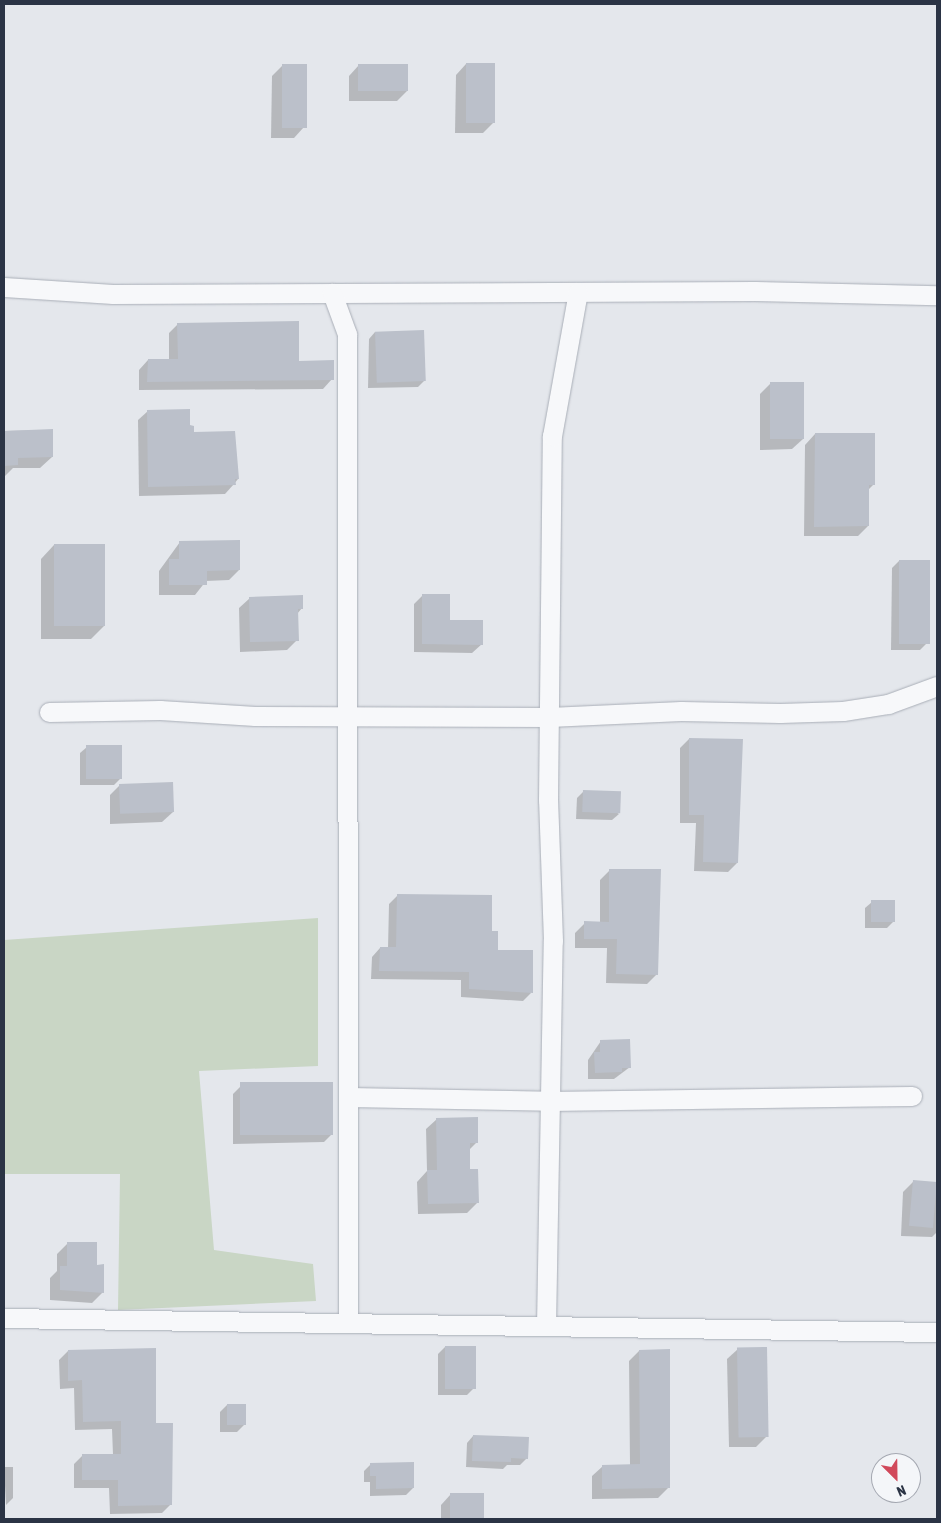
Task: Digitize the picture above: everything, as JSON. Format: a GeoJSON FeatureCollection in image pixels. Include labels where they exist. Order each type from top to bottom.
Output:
{"type":"FeatureCollection","features":[{"type":"Feature","properties":{"kind":"street"},"geometry":{"type":"LineString","coordinates":[[4,288],[113,294],[578,292],[937,295]]}},
{"type":"Feature","properties":{"kind":"street"},"geometry":{"type":"LineString","coordinates":[[546,1326],[553,940],[549,717],[552,436],[578,292]]}},
{"type":"Feature","properties":{"kind":"street"},"geometry":{"type":"LineString","coordinates":[[332,293],[347,334],[350,715],[347,810],[348,1322]]}},
{"type":"Feature","properties":{"kind":"street"},"geometry":{"type":"LineString","coordinates":[[49,712],[160,710],[255,716],[549,717],[681,711],[842,711],[888,704],[937,686]]}},
{"type":"Feature","properties":{"kind":"street"},"geometry":{"type":"LineString","coordinates":[[349,1097],[549,1101],[912,1096]]}},
{"type":"Feature","properties":{"kind":"street"},"geometry":{"type":"LineString","coordinates":[[4,1318],[937,1332]]}},
{"type":"Feature","properties":{"kind":"green space"},"geometry":{"type":"Polygon","coordinates":[[[318,918],[318,1066],[199,1071],[214,1250],[313,1264],[316,1301],[118,1310],[120,1174],[4,1174],[4,940],[318,918]]]}},
{"type":"Feature","properties":{"kind":"building"},"geometry":{"type":"Polygon","coordinates":[[[466,63],[495,63],[495,123],[466,123],[466,63]]]}},
{"type":"Feature","properties":{"kind":"building"},"geometry":{"type":"Polygon","coordinates":[[[282,64],[307,64],[307,128],[282,128],[282,64]]]}},
{"type":"Feature","properties":{"kind":"building"},"geometry":{"type":"Polygon","coordinates":[[[358,64],[408,64],[408,91],[358,91],[358,64]]]}},
{"type":"Feature","properties":{"kind":"building"},"geometry":{"type":"Polygon","coordinates":[[[299,321],[299,361],[334,360],[334,380],[147,382],[148,359],[178,359],[177,323],[299,321]]]}},
{"type":"Feature","properties":{"kind":"building"},"geometry":{"type":"Polygon","coordinates":[[[424,330],[426,381],[377,383],[375,332],[424,330]]]}},
{"type":"Feature","properties":{"kind":"building"},"geometry":{"type":"Polygon","coordinates":[[[770,382],[804,382],[804,439],[770,439],[770,382]]]}},
{"type":"Feature","properties":{"kind":"building"},"geometry":{"type":"Polygon","coordinates":[[[190,409],[190,425],[194,426],[194,432],[235,431],[239,479],[235,479],[236,485],[148,487],[147,410],[190,409]]]}},
{"type":"Feature","properties":{"kind":"building"},"geometry":{"type":"Polygon","coordinates":[[[53,429],[53,457],[18,458],[18,465],[4,466],[4,431],[53,429]]]}},
{"type":"Feature","properties":{"kind":"building"},"geometry":{"type":"Polygon","coordinates":[[[815,433],[875,433],[875,485],[869,485],[869,526],[814,527],[815,433]]]}},
{"type":"Feature","properties":{"kind":"building"},"geometry":{"type":"Polygon","coordinates":[[[240,540],[240,570],[207,571],[207,585],[169,585],[169,559],[179,559],[179,541],[240,540]]]}},
{"type":"Feature","properties":{"kind":"building"},"geometry":{"type":"Polygon","coordinates":[[[54,544],[105,544],[105,626],[54,626],[54,544]]]}},
{"type":"Feature","properties":{"kind":"building"},"geometry":{"type":"Polygon","coordinates":[[[899,560],[930,560],[930,644],[899,644],[899,560]]]}},
{"type":"Feature","properties":{"kind":"building"},"geometry":{"type":"Polygon","coordinates":[[[422,594],[450,594],[450,620],[483,620],[483,645],[422,644],[422,594]]]}},
{"type":"Feature","properties":{"kind":"building"},"geometry":{"type":"Polygon","coordinates":[[[303,595],[303,609],[298,609],[299,641],[250,642],[249,597],[303,595]]]}},
{"type":"Feature","properties":{"kind":"building"},"geometry":{"type":"Polygon","coordinates":[[[689,738],[743,739],[738,863],[703,862],[704,815],[689,815],[689,738]]]}},
{"type":"Feature","properties":{"kind":"building"},"geometry":{"type":"Polygon","coordinates":[[[86,745],[122,745],[122,779],[86,779],[86,745]]]}},
{"type":"Feature","properties":{"kind":"building"},"geometry":{"type":"Polygon","coordinates":[[[173,782],[174,812],[120,814],[119,784],[173,782]]]}},
{"type":"Feature","properties":{"kind":"building"},"geometry":{"type":"Polygon","coordinates":[[[583,790],[621,791],[620,813],[582,812],[583,790]]]}},
{"type":"Feature","properties":{"kind":"building"},"geometry":{"type":"Polygon","coordinates":[[[609,869],[661,869],[658,975],[616,974],[617,939],[584,939],[584,921],[609,922],[609,869]]]}},
{"type":"Feature","properties":{"kind":"building"},"geometry":{"type":"Polygon","coordinates":[[[397,894],[492,895],[492,931],[498,931],[498,950],[533,950],[533,993],[469,989],[469,972],[379,971],[380,947],[396,947],[397,894]]]}},
{"type":"Feature","properties":{"kind":"building"},"geometry":{"type":"Polygon","coordinates":[[[871,900],[895,900],[895,922],[871,922],[871,900]]]}},
{"type":"Feature","properties":{"kind":"building"},"geometry":{"type":"Polygon","coordinates":[[[630,1039],[631,1068],[622,1068],[622,1072],[595,1073],[594,1052],[600,1052],[600,1040],[630,1039]]]}},
{"type":"Feature","properties":{"kind":"building"},"geometry":{"type":"Polygon","coordinates":[[[240,1082],[333,1082],[333,1135],[240,1135],[240,1082]]]}},
{"type":"Feature","properties":{"kind":"building"},"geometry":{"type":"Polygon","coordinates":[[[478,1117],[478,1143],[470,1143],[470,1169],[478,1169],[479,1203],[428,1204],[427,1170],[437,1170],[436,1118],[478,1117]]]}},
{"type":"Feature","properties":{"kind":"building"},"geometry":{"type":"Polygon","coordinates":[[[913,1180],[937,1182],[933,1228],[909,1226],[913,1180]]]}},
{"type":"Feature","properties":{"kind":"building"},"geometry":{"type":"Polygon","coordinates":[[[67,1242],[97,1242],[97,1265],[104,1264],[104,1293],[60,1290],[60,1266],[67,1266],[67,1242]]]}},
{"type":"Feature","properties":{"kind":"building"},"geometry":{"type":"Polygon","coordinates":[[[445,1346],[476,1346],[476,1389],[445,1389],[445,1346]]]}},
{"type":"Feature","properties":{"kind":"building"},"geometry":{"type":"Polygon","coordinates":[[[767,1347],[769,1437],[739,1438],[737,1348],[767,1347]]]}},
{"type":"Feature","properties":{"kind":"building"},"geometry":{"type":"Polygon","coordinates":[[[156,1348],[156,1423],[173,1423],[172,1505],[118,1506],[118,1480],[82,1480],[82,1454],[121,1454],[121,1421],[83,1422],[82,1380],[68,1381],[68,1350],[156,1348]]]}},
{"type":"Feature","properties":{"kind":"building"},"geometry":{"type":"Polygon","coordinates":[[[670,1349],[670,1488],[602,1489],[602,1465],[640,1464],[639,1350],[670,1349]]]}},
{"type":"Feature","properties":{"kind":"building"},"geometry":{"type":"Polygon","coordinates":[[[227,1404],[246,1404],[246,1425],[227,1425],[227,1404]]]}},
{"type":"Feature","properties":{"kind":"building"},"geometry":{"type":"Polygon","coordinates":[[[473,1435],[529,1437],[528,1459],[511,1458],[511,1462],[472,1461],[473,1435]]]}},
{"type":"Feature","properties":{"kind":"building"},"geometry":{"type":"Polygon","coordinates":[[[414,1462],[414,1488],[376,1489],[376,1476],[370,1476],[370,1463],[414,1462]]]}},
{"type":"Feature","properties":{"kind":"building"},"geometry":{"type":"Polygon","coordinates":[[[450,1493],[484,1493],[484,1519],[450,1519],[450,1493]]]}}]}
